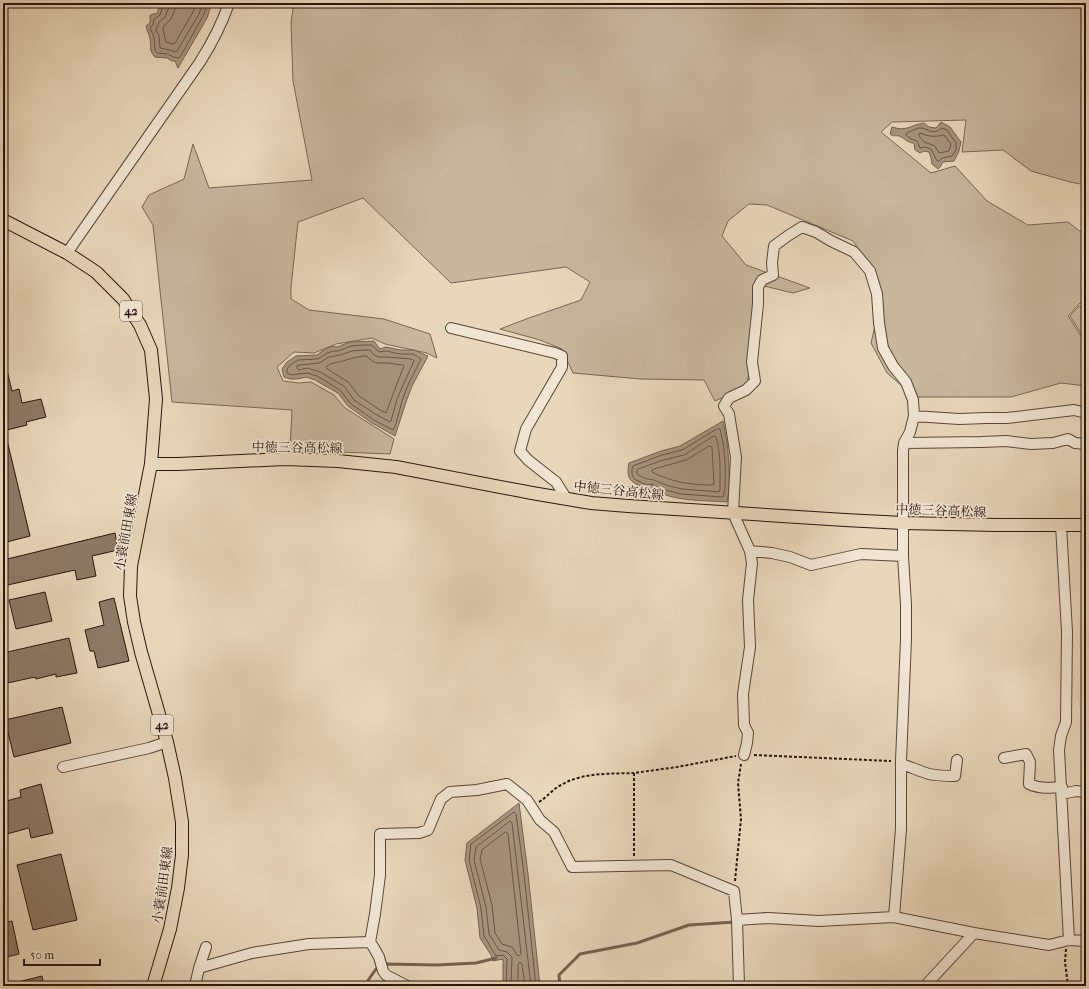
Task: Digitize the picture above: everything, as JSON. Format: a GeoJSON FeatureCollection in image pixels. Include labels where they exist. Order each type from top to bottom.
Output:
{"type":"FeatureCollection","features":[{"type":"Feature","properties":{"kind":"main road","name":"小蓑前田東線"},"geometry":{"type":"LineString","coordinates":[[3,220],[67,253],[96,272],[123,299],[140,324],[151,350],[156,399],[151,464],[131,566],[130,596],[141,652],[167,742],[175,778],[182,822],[182,855],[178,888],[170,929],[153,986]]}},
{"type":"Feature","properties":{"kind":"main road","name":"中徳三谷高松線"},"geometry":{"type":"LineString","coordinates":[[151,464],[285,459],[338,461],[396,467],[591,503],[903,523],[1086,525]]}},
{"type":"Feature","properties":{"kind":"street"},"geometry":{"type":"LineString","coordinates":[[67,253],[200,62],[224,19],[229,3]]}},
{"type":"Feature","properties":{"kind":"street"},"geometry":{"type":"LineString","coordinates":[[743,755],[748,743],[748,733],[744,725],[743,694],[750,647],[748,600],[752,563],[750,551],[733,513],[736,457],[729,414],[724,406],[729,398],[746,390],[755,381],[752,362],[758,304],[758,287],[762,280],[773,275],[772,263],[774,246],[789,234],[802,227],[816,232],[854,252],[870,271],[877,294],[879,323],[883,348],[893,366],[906,382],[914,400],[914,416],[910,432],[904,443],[903,451],[903,556],[906,632],[901,763],[902,830],[894,917]]}},
{"type":"Feature","properties":{"kind":"street"},"geometry":{"type":"LineString","coordinates":[[451,328],[555,352],[562,356],[562,367],[526,429],[520,451],[528,460],[556,482],[566,498]]}},
{"type":"Feature","properties":{"kind":"street"},"geometry":{"type":"LineString","coordinates":[[914,416],[959,419],[1007,418],[1074,410],[1086,413]]}},
{"type":"Feature","properties":{"kind":"street"},"geometry":{"type":"LineString","coordinates":[[904,443],[1006,441],[1031,444],[1053,443],[1068,439],[1075,443],[1086,444]]}},
{"type":"Feature","properties":{"kind":"street"},"geometry":{"type":"LineString","coordinates":[[1061,525],[1067,632],[1066,722],[1061,736],[1059,750],[1068,940]]}},
{"type":"Feature","properties":{"kind":"street"},"geometry":{"type":"LineString","coordinates":[[750,551],[772,553],[790,557],[811,565],[861,554],[903,556]]}},
{"type":"Feature","properties":{"kind":"street"},"geometry":{"type":"LineString","coordinates":[[63,768],[149,748],[167,742]]}},
{"type":"Feature","properties":{"kind":"street"},"geometry":{"type":"LineString","coordinates":[[1004,758],[1026,754],[1030,762],[1029,784],[1036,788],[1086,792]]}},
{"type":"Feature","properties":{"kind":"street"},"geometry":{"type":"LineString","coordinates":[[901,763],[928,773],[943,776],[955,776],[956,760]]}},
{"type":"Feature","properties":{"kind":"street"},"geometry":{"type":"LineString","coordinates":[[407,986],[386,975],[383,971],[379,957],[370,942],[380,875],[380,834],[419,833],[428,830],[441,800],[450,792],[477,790],[507,784],[527,800],[540,820],[554,832],[572,867],[671,865],[734,891],[740,986]]}},
{"type":"Feature","properties":{"kind":"street"},"geometry":{"type":"LineString","coordinates":[[737,920],[768,918],[819,921],[894,917],[974,933],[1049,944],[1068,940],[1086,941]]}},
{"type":"Feature","properties":{"kind":"street"},"geometry":{"type":"LineString","coordinates":[[925,986],[974,933]]}},
{"type":"Feature","properties":{"kind":"street"},"geometry":{"type":"LineString","coordinates":[[199,968],[252,953],[309,944],[370,942]]}},
{"type":"Feature","properties":{"kind":"street"},"geometry":{"type":"LineString","coordinates":[[195,986],[206,948]]}},
{"type":"Feature","properties":{"kind":"path"},"geometry":{"type":"LineString","coordinates":[[532,806],[541,801],[561,785],[577,779],[596,775],[634,773],[677,767],[743,755],[901,763]]}},
{"type":"Feature","properties":{"kind":"path"},"geometry":{"type":"LineString","coordinates":[[734,891],[742,819],[738,783],[743,755]]}},
{"type":"Feature","properties":{"kind":"path"},"geometry":{"type":"LineString","coordinates":[[634,773],[634,865]]}},
{"type":"Feature","properties":{"kind":"path"},"geometry":{"type":"LineString","coordinates":[[1068,940],[1065,962],[1068,986]]}},
{"type":"Feature","properties":{"kind":"shaded area"},"geometry":{"type":"Polygon","coordinates":[[[294,3],[1086,3],[1086,185],[1031,171],[1003,150],[962,152],[966,120],[892,122],[881,132],[931,173],[955,166],[987,201],[1028,225],[1068,222],[1086,236],[1086,307],[1080,303],[1068,316],[1086,342],[1086,386],[1061,383],[1011,397],[915,397],[887,373],[871,343],[878,313],[874,270],[853,241],[767,205],[749,204],[728,221],[722,236],[746,265],[810,288],[793,293],[760,285],[747,387],[715,401],[704,380],[641,379],[573,373],[562,349],[540,340],[500,329],[581,300],[590,282],[566,267],[451,283],[363,198],[298,222],[291,299],[309,310],[384,319],[430,334],[437,358],[427,353],[385,344],[372,338],[336,344],[314,353],[294,352],[277,367],[283,381],[299,383],[311,382],[334,395],[345,408],[394,439],[390,454],[290,450],[292,410],[172,402],[153,225],[142,207],[149,195],[184,179],[193,144],[209,188],[312,180],[293,81],[291,22],[294,3]]]}},
{"type":"Feature","properties":{"kind":"shaded area"},"geometry":{"type":"Polygon","coordinates":[[[1079,306],[1086,309],[1086,341],[1070,316],[1079,306]]]}},
{"type":"Feature","properties":{"kind":"water"},"geometry":{"type":"Polygon","coordinates":[[[161,3],[212,3],[207,18],[178,68],[175,61],[167,58],[155,57],[151,50],[150,39],[146,26],[150,23],[150,15],[157,13],[161,3]]]}},
{"type":"Feature","properties":{"kind":"water"},"geometry":{"type":"Polygon","coordinates":[[[941,122],[950,127],[961,142],[959,151],[954,161],[943,162],[938,169],[932,164],[929,152],[924,151],[920,153],[915,150],[914,143],[899,136],[890,134],[892,127],[901,129],[924,123],[929,127],[936,128],[941,122]]]}},
{"type":"Feature","properties":{"kind":"water"},"geometry":{"type":"Polygon","coordinates":[[[374,341],[380,349],[386,347],[401,350],[414,350],[428,356],[412,386],[395,436],[372,423],[348,406],[338,393],[315,380],[306,377],[290,379],[284,377],[282,369],[287,362],[296,356],[317,355],[325,349],[334,346],[337,347],[350,342],[374,341]]]}},
{"type":"Feature","properties":{"kind":"water"},"geometry":{"type":"Polygon","coordinates":[[[723,421],[729,465],[727,502],[688,500],[668,496],[651,488],[648,490],[632,481],[628,475],[629,463],[661,451],[680,446],[723,421]]]}},
{"type":"Feature","properties":{"kind":"water"},"geometry":{"type":"Polygon","coordinates":[[[519,803],[540,986],[503,986],[503,959],[493,961],[491,955],[480,938],[477,908],[465,860],[467,843],[519,803]]]}},
{"type":"Feature","properties":{"kind":"building"},"geometry":{"type":"Polygon","coordinates":[[[3,366],[6,366],[12,391],[19,389],[22,403],[41,399],[46,417],[26,422],[27,425],[3,431],[3,366]]]}},
{"type":"Feature","properties":{"kind":"building"},"geometry":{"type":"Polygon","coordinates":[[[3,436],[6,436],[30,536],[3,543],[3,436]]]}},
{"type":"Feature","properties":{"kind":"building"},"geometry":{"type":"Polygon","coordinates":[[[115,533],[118,550],[92,556],[96,576],[77,580],[75,570],[3,586],[3,560],[115,533]]]}},
{"type":"Feature","properties":{"kind":"building"},"geometry":{"type":"Polygon","coordinates":[[[45,592],[52,621],[16,629],[9,600],[45,592]]]}},
{"type":"Feature","properties":{"kind":"building"},"geometry":{"type":"Polygon","coordinates":[[[114,598],[129,661],[98,668],[94,651],[90,651],[85,630],[104,625],[99,602],[114,598]]]}},
{"type":"Feature","properties":{"kind":"building"},"geometry":{"type":"Polygon","coordinates":[[[69,638],[77,673],[56,677],[56,674],[36,679],[35,677],[3,684],[3,653],[69,638]]]}},
{"type":"Feature","properties":{"kind":"building"},"geometry":{"type":"Polygon","coordinates":[[[62,707],[71,743],[14,757],[5,720],[62,707]]]}},
{"type":"Feature","properties":{"kind":"building"},"geometry":{"type":"Polygon","coordinates":[[[41,784],[53,833],[31,838],[29,828],[3,835],[3,802],[21,797],[20,790],[41,784]]]}},
{"type":"Feature","properties":{"kind":"building"},"geometry":{"type":"Polygon","coordinates":[[[61,854],[77,920],[33,930],[17,865],[61,854]]]}},
{"type":"Feature","properties":{"kind":"building"},"geometry":{"type":"Polygon","coordinates":[[[12,921],[19,954],[3,958],[3,923],[12,921]]]}},
{"type":"Feature","properties":{"kind":"building"},"geometry":{"type":"Polygon","coordinates":[[[42,976],[44,986],[14,986],[14,983],[42,976]]]}},
{"type":"Feature","properties":{"kind":"waterway"},"geometry":{"type":"LineString","coordinates":[[560,986],[559,975],[580,954],[637,943],[689,925],[735,922]]}},
{"type":"Feature","properties":{"kind":"waterway"},"geometry":{"type":"LineString","coordinates":[[364,986],[376,969],[386,964],[437,965],[476,963],[496,958]]}}]}
